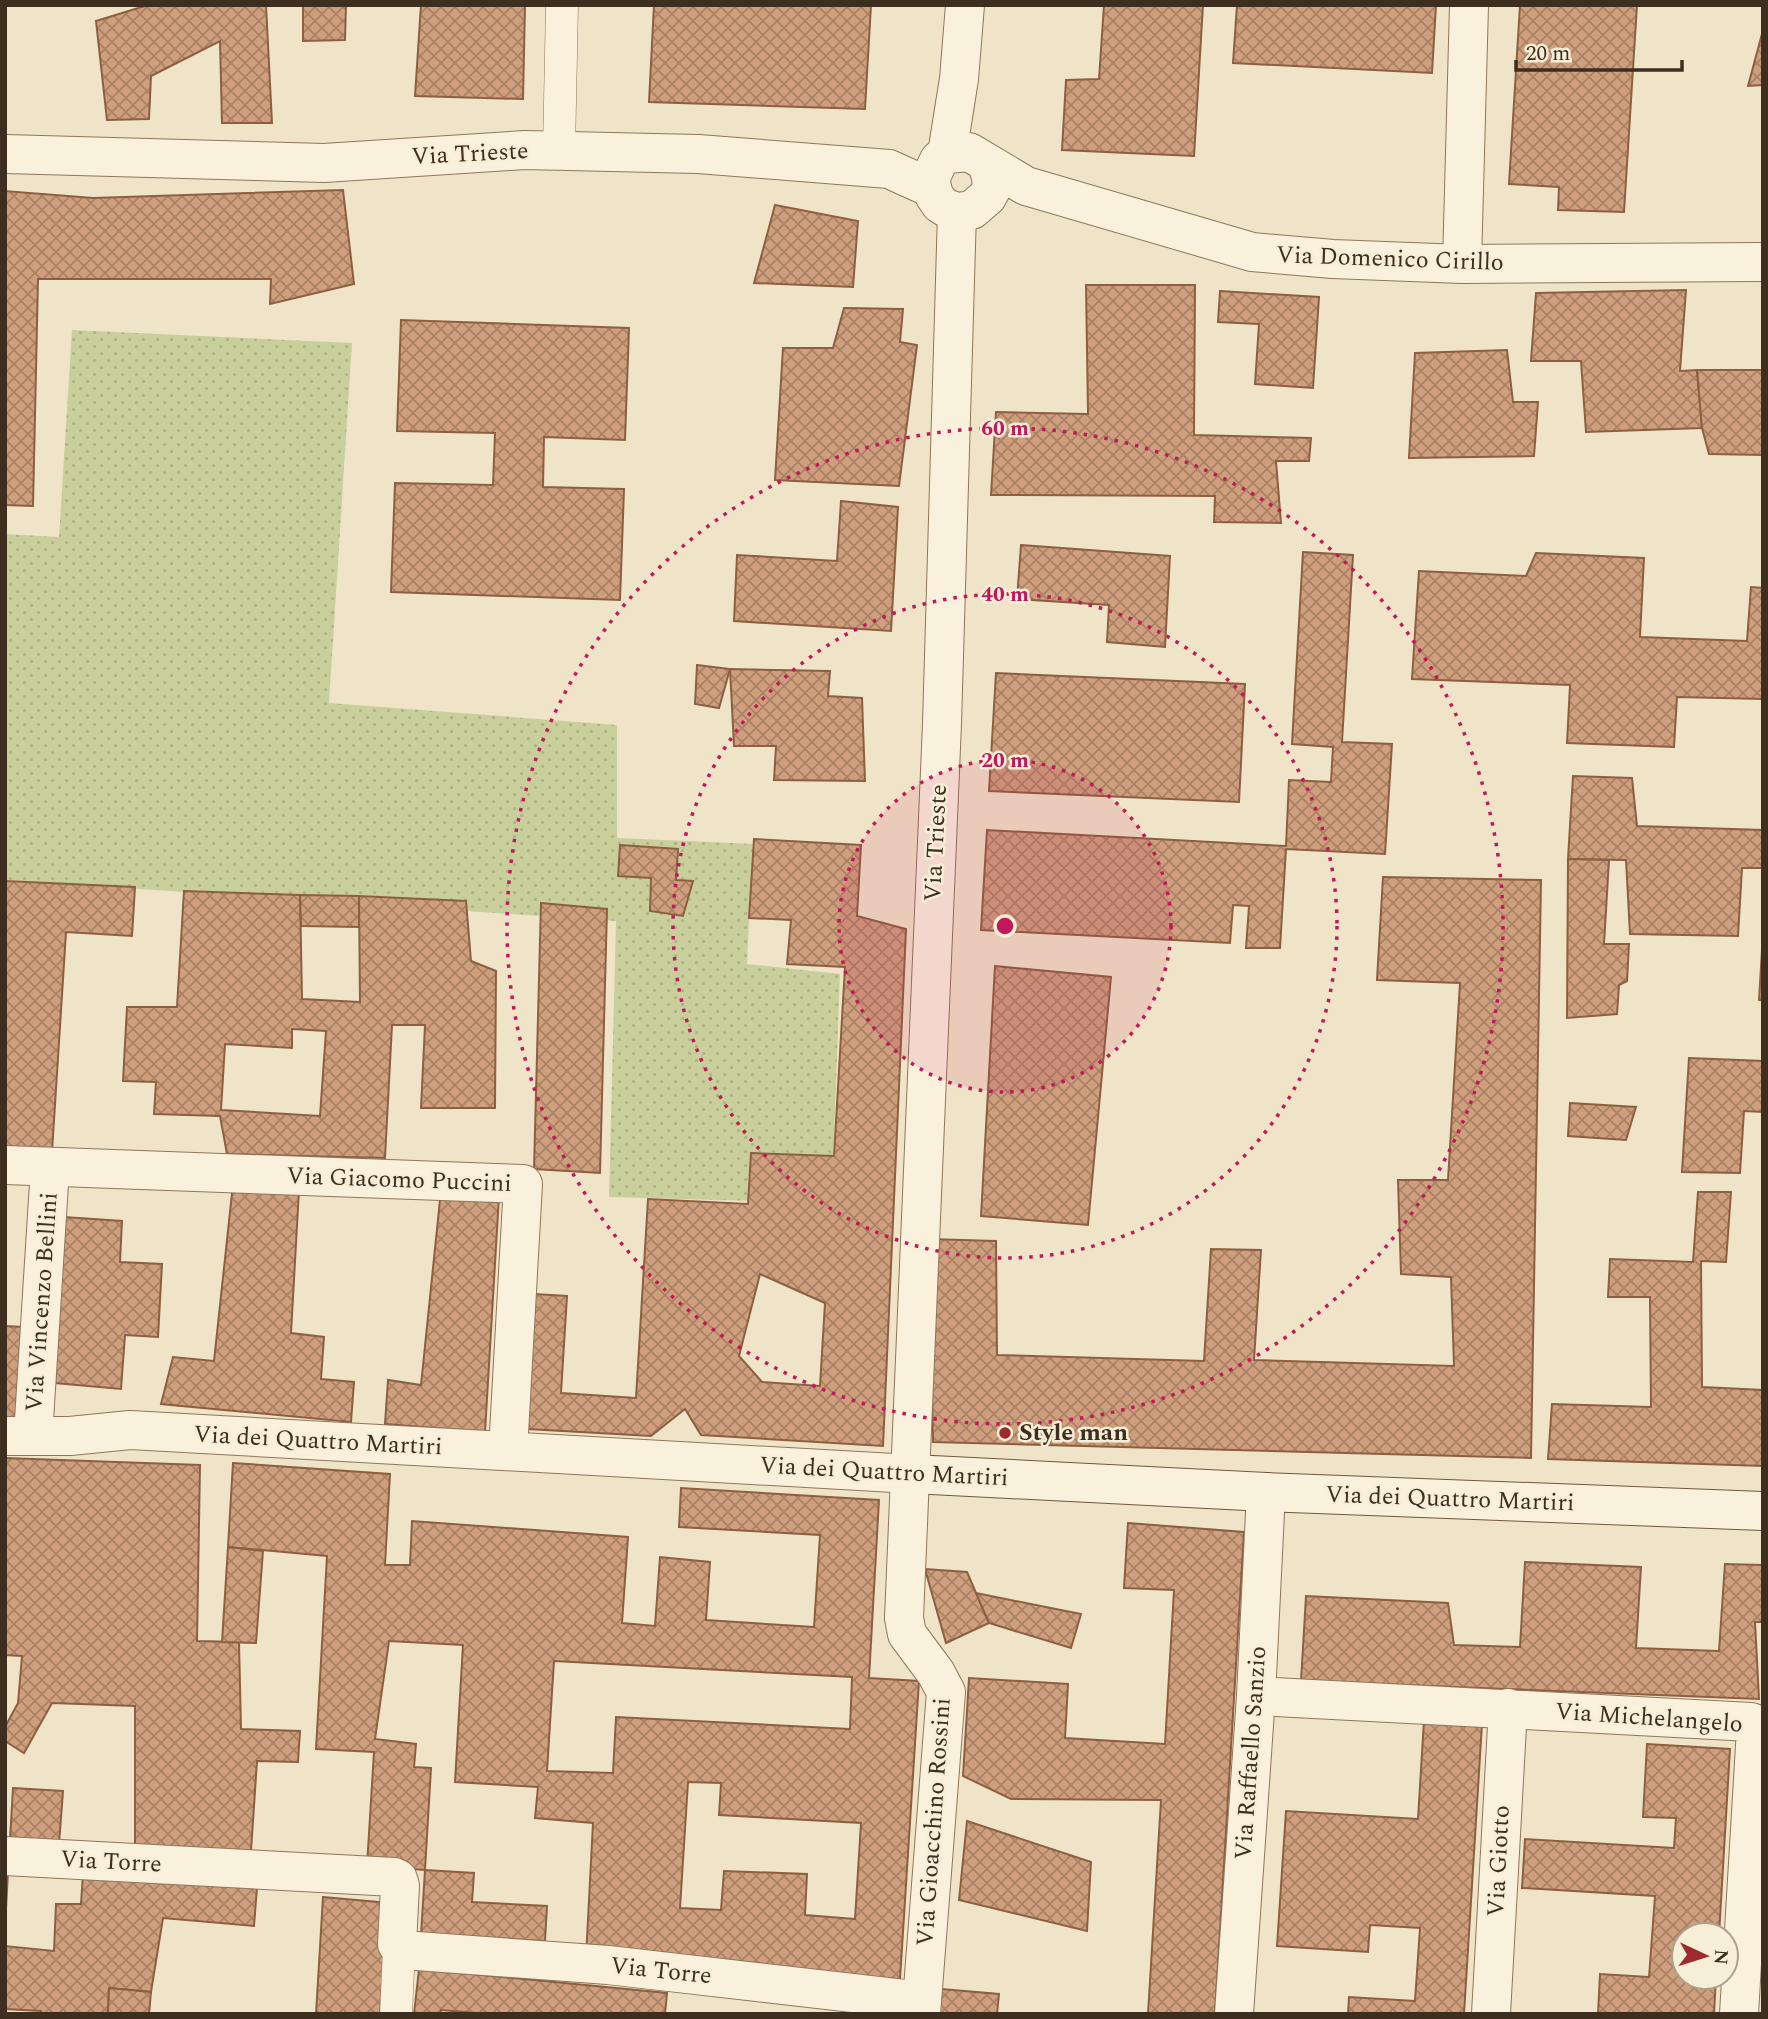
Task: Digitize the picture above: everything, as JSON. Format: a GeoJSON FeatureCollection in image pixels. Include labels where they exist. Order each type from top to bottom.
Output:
{"type":"FeatureCollection","features":[{"type":"Feature","properties":{"kind":"street"},"geometry":{"type":"LineString","coordinates":[[965,5],[959,79],[965,178]]}},
{"type":"Feature","properties":{"kind":"street"},"geometry":{"type":"LineString","coordinates":[[1462,264],[1469,5]]}},
{"type":"Feature","properties":{"kind":"street","name":"Via Trieste"},"geometry":{"type":"LineString","coordinates":[[5,154],[324,163],[559,150],[698,154],[889,169],[965,178],[925,1080],[912,1474]]}},
{"type":"Feature","properties":{"kind":"street","name":"Via Domenico Cirillo"},"geometry":{"type":"LineString","coordinates":[[965,178],[1026,186],[1252,252],[1333,259],[1462,264],[1763,262]]}},
{"type":"Feature","properties":{"kind":"street"},"geometry":{"type":"LineString","coordinates":[[5,1165],[50,1167]]}},
{"type":"Feature","properties":{"kind":"street","name":"Via Vincenzo Bellini"},"geometry":{"type":"LineString","coordinates":[[19,1436],[50,1167]]}},
{"type":"Feature","properties":{"kind":"street","name":"Via Giacomo Puccini"},"geometry":{"type":"LineString","coordinates":[[50,1167],[523,1184],[508,1451]]}},
{"type":"Feature","properties":{"kind":"street","name":"Via dei Quattro Martiri"},"geometry":{"type":"LineString","coordinates":[[19,1436],[70,1436],[130,1430],[1265,1492],[1763,1511]]}},
{"type":"Feature","properties":{"kind":"street","name":"Via Gioacchino Rossini"},"geometry":{"type":"LineString","coordinates":[[912,1474],[904,1618],[907,1634],[936,1673],[946,1692],[922,2007]]}},
{"type":"Feature","properties":{"kind":"street","name":"Via Raffaello Sanzio"},"geometry":{"type":"LineString","coordinates":[[1234,2014],[1256,1696],[1265,1492]]}},
{"type":"Feature","properties":{"kind":"street","name":"Via Michelangelo"},"geometry":{"type":"LineString","coordinates":[[1256,1696],[1742,1720],[1754,1725],[1739,2014]]}},
{"type":"Feature","properties":{"kind":"street","name":"Via Giotto"},"geometry":{"type":"LineString","coordinates":[[1491,2014],[1508,1709]]}},
{"type":"Feature","properties":{"kind":"street","name":"Via Torre"},"geometry":{"type":"LineString","coordinates":[[5,1856],[394,1877],[398,1879],[400,1886],[399,1948],[608,1965],[922,2007]]}},
{"type":"Feature","properties":{"kind":"lane"},"geometry":{"type":"LineString","coordinates":[[559,150],[562,5]]}},
{"type":"Feature","properties":{"kind":"lane","name":"Via Torre"},"geometry":{"type":"LineString","coordinates":[[396,2014],[399,1948]]}},
{"type":"Feature","properties":{"kind":"green space"},"geometry":{"type":"Polygon","coordinates":[[[72,330],[352,343],[329,703],[617,725],[617,838],[755,844],[747,964],[840,974],[833,1165],[757,1201],[609,1197],[616,921],[5,880],[5,534],[59,537],[72,330]]]}},
{"type":"Feature","properties":{"kind":"building"},"geometry":{"type":"Polygon","coordinates":[[[148,5],[266,5],[272,123],[222,123],[220,41],[151,76],[149,119],[107,120],[96,21],[148,5]]]}},
{"type":"Feature","properties":{"kind":"building"},"geometry":{"type":"Polygon","coordinates":[[[303,5],[346,5],[345,40],[303,41],[303,5]]]}},
{"type":"Feature","properties":{"kind":"building"},"geometry":{"type":"Polygon","coordinates":[[[421,5],[525,5],[523,99],[415,96],[421,5]]]}},
{"type":"Feature","properties":{"kind":"building"},"geometry":{"type":"Polygon","coordinates":[[[654,5],[871,5],[865,109],[649,102],[654,5]]]}},
{"type":"Feature","properties":{"kind":"building"},"geometry":{"type":"Polygon","coordinates":[[[1104,5],[1203,5],[1194,156],[1062,150],[1066,80],[1099,79],[1104,5]]]}},
{"type":"Feature","properties":{"kind":"building"},"geometry":{"type":"Polygon","coordinates":[[[1237,5],[1436,5],[1432,73],[1233,63],[1237,5]]]}},
{"type":"Feature","properties":{"kind":"building"},"geometry":{"type":"Polygon","coordinates":[[[1520,5],[1637,5],[1624,212],[1558,210],[1559,187],[1509,184],[1520,5]]]}},
{"type":"Feature","properties":{"kind":"building"},"geometry":{"type":"Polygon","coordinates":[[[1763,30],[1763,85],[1748,86],[1763,30]]]}},
{"type":"Feature","properties":{"kind":"building"},"geometry":{"type":"Polygon","coordinates":[[[343,190],[354,284],[270,304],[271,279],[38,279],[33,506],[5,505],[5,191],[93,198],[343,190]]]}},
{"type":"Feature","properties":{"kind":"building"},"geometry":{"type":"Polygon","coordinates":[[[775,205],[858,221],[853,287],[754,283],[775,205]]]}},
{"type":"Feature","properties":{"kind":"building"},"geometry":{"type":"Polygon","coordinates":[[[1086,285],[1195,285],[1194,435],[1311,438],[1309,461],[1276,461],[1281,523],[1214,522],[1215,496],[991,495],[996,412],[1088,414],[1086,285]]]}},
{"type":"Feature","properties":{"kind":"building"},"geometry":{"type":"Polygon","coordinates":[[[1686,290],[1680,371],[1697,370],[1702,428],[1586,432],[1581,361],[1531,361],[1536,293],[1686,290]]]}},
{"type":"Feature","properties":{"kind":"building"},"geometry":{"type":"Polygon","coordinates":[[[1220,291],[1319,297],[1313,388],[1255,384],[1259,324],[1218,322],[1220,291]]]}},
{"type":"Feature","properties":{"kind":"building"},"geometry":{"type":"Polygon","coordinates":[[[844,308],[903,309],[900,342],[917,345],[899,486],[775,480],[783,348],[833,348],[844,308]]]}},
{"type":"Feature","properties":{"kind":"building"},"geometry":{"type":"Polygon","coordinates":[[[401,320],[629,328],[625,440],[544,437],[543,487],[624,489],[620,600],[391,592],[395,483],[493,485],[495,433],[397,431],[401,320]]]}},
{"type":"Feature","properties":{"kind":"building"},"geometry":{"type":"Polygon","coordinates":[[[1507,350],[1513,402],[1538,402],[1534,456],[1409,458],[1415,353],[1507,350]]]}},
{"type":"Feature","properties":{"kind":"building"},"geometry":{"type":"Polygon","coordinates":[[[1697,370],[1763,370],[1763,455],[1709,454],[1702,428],[1697,370]]]}},
{"type":"Feature","properties":{"kind":"building"},"geometry":{"type":"Polygon","coordinates":[[[841,501],[898,507],[891,631],[734,621],[737,555],[837,561],[841,501]]]}},
{"type":"Feature","properties":{"kind":"building"},"geometry":{"type":"Polygon","coordinates":[[[1021,545],[1170,556],[1165,647],[1107,642],[1109,605],[1017,599],[1021,545]]]}},
{"type":"Feature","properties":{"kind":"building"},"geometry":{"type":"Polygon","coordinates":[[[1303,552],[1353,555],[1342,742],[1392,744],[1385,854],[1286,849],[1280,948],[1246,948],[1249,906],[1233,905],[1230,943],[981,930],[987,830],[1286,846],[1289,780],[1331,782],[1333,747],[1292,744],[1303,552]]]}},
{"type":"Feature","properties":{"kind":"building"},"geometry":{"type":"Polygon","coordinates":[[[1536,553],[1644,558],[1640,637],[1747,641],[1751,587],[1763,588],[1763,699],[1677,697],[1674,747],[1567,743],[1570,685],[1412,679],[1419,571],[1526,576],[1536,553]]]}},
{"type":"Feature","properties":{"kind":"building"},"geometry":{"type":"Polygon","coordinates":[[[697,665],[730,669],[719,708],[695,704],[697,665]]]}},
{"type":"Feature","properties":{"kind":"building"},"geometry":{"type":"Polygon","coordinates":[[[730,669],[830,671],[828,696],[862,698],[865,781],[774,780],[776,746],[734,746],[730,669]]]}},
{"type":"Feature","properties":{"kind":"building"},"geometry":{"type":"Polygon","coordinates":[[[996,673],[1245,684],[1239,802],[989,791],[996,673]]]}},
{"type":"Feature","properties":{"kind":"building"},"geometry":{"type":"Polygon","coordinates":[[[1573,776],[1632,778],[1637,826],[1763,830],[1763,868],[1742,868],[1738,936],[1630,934],[1626,860],[1568,859],[1573,776]]]}},
{"type":"Feature","properties":{"kind":"building"},"geometry":{"type":"Polygon","coordinates":[[[754,839],[861,845],[857,916],[906,929],[883,1446],[701,1435],[685,1409],[651,1436],[510,1428],[518,1293],[567,1296],[561,1393],[636,1398],[648,1199],[748,1204],[751,1153],[834,1156],[845,967],[787,964],[791,920],[749,918],[754,839]],[[760,1274],[739,1356],[762,1382],[820,1386],[825,1303],[760,1274]]]}},
{"type":"Feature","properties":{"kind":"building"},"geometry":{"type":"Polygon","coordinates":[[[620,845],[678,849],[676,880],[693,881],[683,916],[650,911],[651,878],[618,876],[620,845]]]}},
{"type":"Feature","properties":{"kind":"building"},"geometry":{"type":"Polygon","coordinates":[[[1568,859],[1609,860],[1604,944],[1629,944],[1627,981],[1619,985],[1617,1014],[1567,1018],[1568,859]]]}},
{"type":"Feature","properties":{"kind":"building"},"geometry":{"type":"Polygon","coordinates":[[[1383,877],[1541,880],[1531,1458],[933,1442],[929,1239],[996,1241],[997,1355],[1204,1361],[1211,1249],[1261,1250],[1254,1360],[1454,1366],[1451,1277],[1401,1274],[1398,1180],[1448,1180],[1460,983],[1377,980],[1383,877]]]}},
{"type":"Feature","properties":{"kind":"building"},"geometry":{"type":"Polygon","coordinates":[[[5,881],[135,887],[132,936],[66,932],[52,1152],[5,1149],[5,881]]]}},
{"type":"Feature","properties":{"kind":"building"},"geometry":{"type":"Polygon","coordinates":[[[184,891],[300,895],[302,999],[360,1002],[359,896],[466,901],[471,961],[496,971],[495,1108],[421,1108],[425,1025],[392,1025],[385,1158],[227,1154],[220,1116],[154,1114],[156,1082],[123,1081],[127,1007],[177,1007],[184,891]],[[292,1029],[292,1048],[225,1044],[221,1110],[320,1116],[326,1031],[292,1029]]]}},
{"type":"Feature","properties":{"kind":"building"},"geometry":{"type":"Polygon","coordinates":[[[300,895],[359,896],[359,927],[301,926],[300,895]]]}},
{"type":"Feature","properties":{"kind":"building"},"geometry":{"type":"Polygon","coordinates":[[[541,903],[607,909],[600,1173],[534,1169],[541,903]]]}},
{"type":"Feature","properties":{"kind":"building"},"geometry":{"type":"Polygon","coordinates":[[[1762,950],[1763,1000],[1759,1000],[1762,950]]]}},
{"type":"Feature","properties":{"kind":"building"},"geometry":{"type":"Polygon","coordinates":[[[995,966],[1111,977],[1088,1225],[981,1216],[995,966]]]}},
{"type":"Feature","properties":{"kind":"building"},"geometry":{"type":"Polygon","coordinates":[[[1689,1058],[1763,1061],[1763,1112],[1744,1111],[1740,1173],[1682,1172],[1689,1058]]]}},
{"type":"Feature","properties":{"kind":"building"},"geometry":{"type":"Polygon","coordinates":[[[1570,1103],[1636,1107],[1626,1140],[1568,1136],[1570,1103]]]}},
{"type":"Feature","properties":{"kind":"building"},"geometry":{"type":"Polygon","coordinates":[[[233,1184],[299,1190],[291,1333],[324,1337],[321,1379],[354,1382],[351,1422],[161,1404],[173,1357],[214,1361],[233,1184]]]}},
{"type":"Feature","properties":{"kind":"building"},"geometry":{"type":"Polygon","coordinates":[[[441,1190],[499,1196],[485,1432],[385,1424],[388,1380],[421,1385],[441,1190]]]}},
{"type":"Feature","properties":{"kind":"building"},"geometry":{"type":"Polygon","coordinates":[[[1698,1192],[1731,1192],[1726,1262],[1701,1261],[1702,1387],[1763,1390],[1763,1466],[1548,1459],[1552,1404],[1651,1407],[1650,1297],[1608,1297],[1610,1259],[1693,1262],[1698,1192]]]}},
{"type":"Feature","properties":{"kind":"building"},"geometry":{"type":"Polygon","coordinates":[[[64,1217],[122,1221],[120,1262],[162,1264],[158,1337],[125,1335],[121,1389],[55,1383],[64,1217]]]}},
{"type":"Feature","properties":{"kind":"building"},"geometry":{"type":"Polygon","coordinates":[[[5,1326],[24,1327],[18,1425],[5,1424],[5,1326]]]}},
{"type":"Feature","properties":{"kind":"building"},"geometry":{"type":"Polygon","coordinates":[[[5,1458],[200,1465],[197,1641],[239,1642],[241,1729],[300,1731],[298,1762],[257,1761],[251,1851],[135,1847],[135,1706],[52,1703],[24,1753],[5,1741],[5,1727],[18,1703],[22,1656],[5,1655],[5,1458]]]}},
{"type":"Feature","properties":{"kind":"building"},"geometry":{"type":"Polygon","coordinates":[[[233,1463],[390,1474],[385,1565],[410,1565],[412,1521],[628,1537],[622,1623],[655,1626],[660,1557],[710,1562],[706,1620],[814,1627],[820,1535],[679,1527],[681,1488],[879,1500],[869,1678],[919,1681],[900,1979],[586,1958],[593,1823],[535,1818],[538,1787],[455,1782],[463,1645],[389,1641],[375,1739],[416,1744],[414,1767],[431,1768],[425,1870],[367,1866],[374,1752],[316,1749],[327,1556],[228,1547],[233,1463]],[[554,1661],[547,1771],[613,1773],[616,1717],[850,1729],[852,1677],[554,1661]],[[688,1782],[680,1908],[721,1910],[724,1871],[807,1874],[805,1915],[855,1919],[861,1823],[719,1815],[721,1783],[688,1782]]]}},
{"type":"Feature","properties":{"kind":"building"},"geometry":{"type":"Polygon","coordinates":[[[1128,1523],[1244,1532],[1215,2014],[1148,2014],[1161,1800],[1011,1799],[963,1776],[969,1678],[1068,1684],[1065,1738],[1165,1744],[1174,1590],[1124,1588],[1128,1523]]]}},
{"type":"Feature","properties":{"kind":"building"},"geometry":{"type":"Polygon","coordinates":[[[228,1547],[263,1551],[256,1643],[222,1642],[228,1547]]]}},
{"type":"Feature","properties":{"kind":"building"},"geometry":{"type":"Polygon","coordinates":[[[1525,1562],[1641,1567],[1636,1648],[1719,1651],[1725,1564],[1763,1565],[1763,1622],[1755,1622],[1759,1699],[1301,1681],[1306,1596],[1448,1603],[1454,1645],[1520,1647],[1525,1562]]]}},
{"type":"Feature","properties":{"kind":"building"},"geometry":{"type":"Polygon","coordinates":[[[925,1569],[967,1572],[989,1623],[946,1643],[925,1569]]]}},
{"type":"Feature","properties":{"kind":"building"},"geometry":{"type":"Polygon","coordinates":[[[976,1593],[1081,1614],[1071,1648],[989,1623],[976,1593]]]}},
{"type":"Feature","properties":{"kind":"building"},"geometry":{"type":"Polygon","coordinates":[[[1424,1720],[1482,1724],[1464,2014],[1348,2014],[1349,1997],[1415,2001],[1420,1928],[1370,1925],[1368,1952],[1277,1946],[1286,1811],[1418,1819],[1424,1720]]]}},
{"type":"Feature","properties":{"kind":"building"},"geometry":{"type":"Polygon","coordinates":[[[1647,1744],[1730,1749],[1720,1921],[1670,1921],[1670,1991],[1715,1991],[1714,2014],[1598,2014],[1600,1974],[1649,1977],[1655,1896],[1522,1888],[1525,1839],[1674,1848],[1676,1818],[1643,1817],[1647,1744]]]}},
{"type":"Feature","properties":{"kind":"building"},"geometry":{"type":"Polygon","coordinates":[[[13,1788],[63,1791],[59,1844],[10,1840],[13,1788]]]}},
{"type":"Feature","properties":{"kind":"building"},"geometry":{"type":"Polygon","coordinates":[[[967,1821],[1091,1862],[1087,1931],[959,1900],[967,1821]]]}},
{"type":"Feature","properties":{"kind":"building"},"geometry":{"type":"Polygon","coordinates":[[[425,1870],[474,1873],[472,1902],[547,1906],[545,1941],[421,1934],[425,1870]]]}},
{"type":"Feature","properties":{"kind":"building"},"geometry":{"type":"Polygon","coordinates":[[[5,1871],[8,1872],[5,1927],[5,1871]]]}},
{"type":"Feature","properties":{"kind":"building"},"geometry":{"type":"Polygon","coordinates":[[[83,1874],[257,1888],[254,1926],[163,1918],[151,1992],[109,1988],[108,2014],[41,2014],[41,2011],[5,2009],[5,1946],[54,1951],[56,1904],[81,1904],[83,1874]]]}},
{"type":"Feature","properties":{"kind":"building"},"geometry":{"type":"Polygon","coordinates":[[[323,1897],[389,1903],[380,2014],[316,2014],[323,1897]]]}},
{"type":"Feature","properties":{"kind":"building"},"geometry":{"type":"Polygon","coordinates":[[[419,1969],[667,1993],[665,2014],[488,2014],[441,2010],[440,2014],[414,2014],[419,1969]]]}},
{"type":"Feature","properties":{"kind":"building"},"geometry":{"type":"Polygon","coordinates":[[[109,1988],[151,1992],[149,2014],[108,2014],[109,1988]]]}},
{"type":"Feature","properties":{"kind":"building"},"geometry":{"type":"Polygon","coordinates":[[[941,1989],[999,1994],[997,2014],[939,2014],[941,1989]]]}},
{"type":"Feature","properties":{"kind":"place","name":"Style man"},"geometry":{"type":"Point","coordinates":[1005,1433]}}]}
